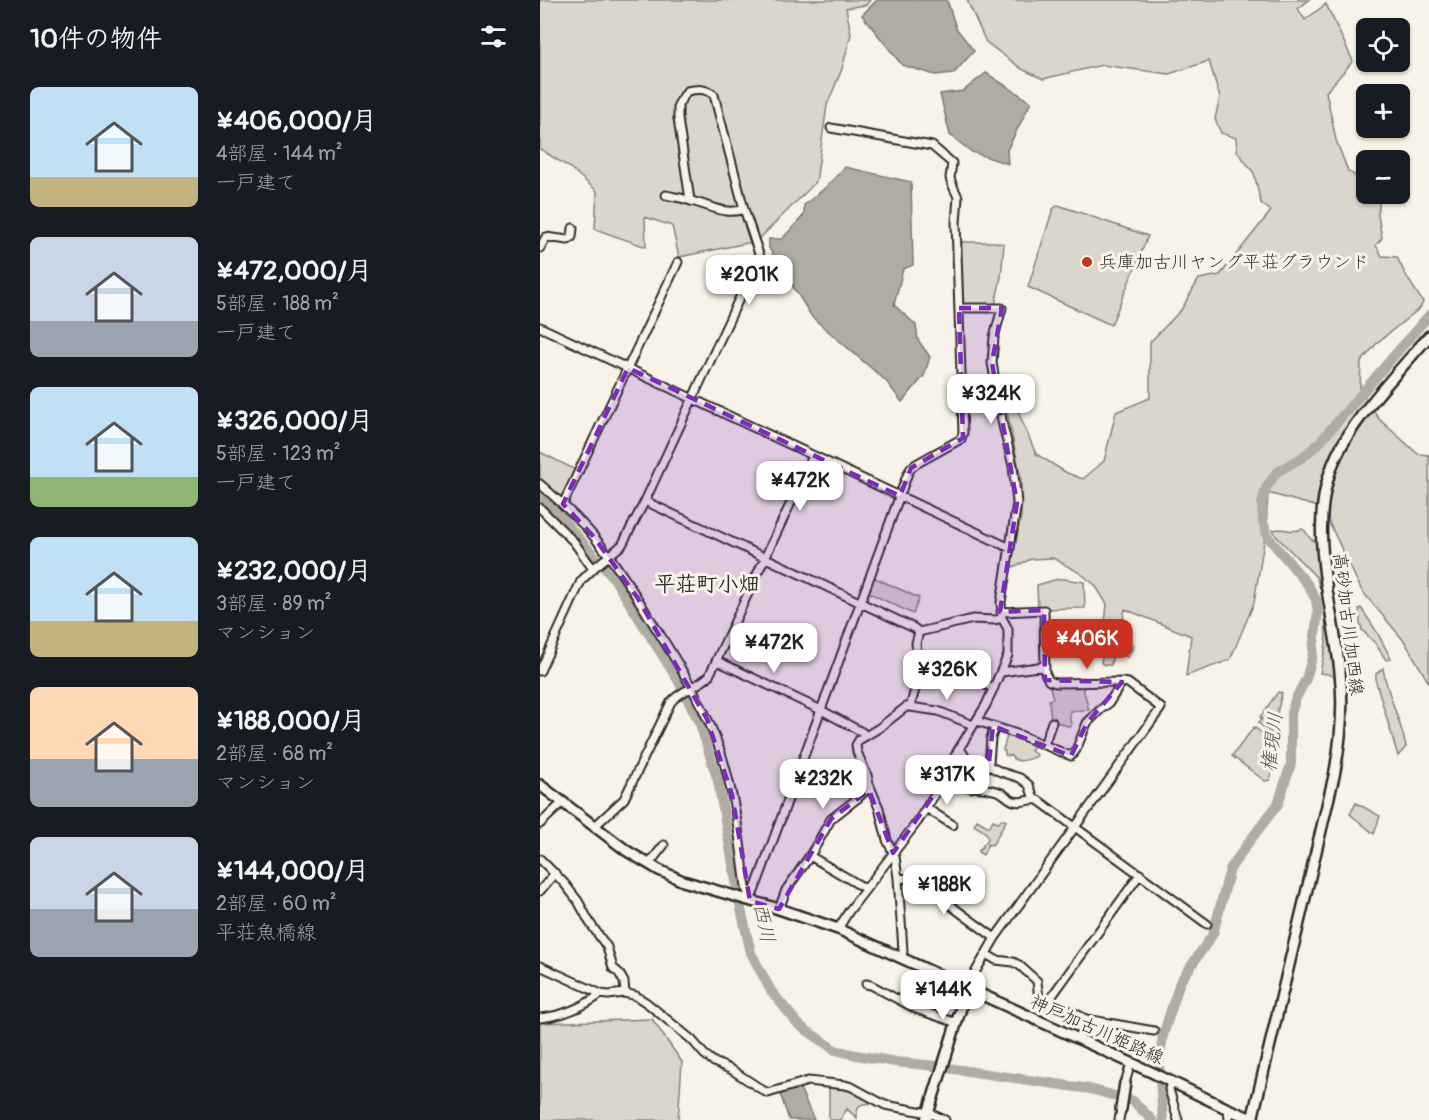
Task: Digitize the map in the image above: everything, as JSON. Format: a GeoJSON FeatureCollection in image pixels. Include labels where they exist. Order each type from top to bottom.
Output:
{"type":"FeatureCollection","features":[{"type":"Feature","properties":{"kind":"main road","name":"高砂加古川加西線"},"geometry":{"type":"LineString","coordinates":[[1253,1120],[1334,776],[1342,729],[1340,673],[1321,547],[1321,520],[1327,483],[1340,448],[1353,427],[1429,336]]}},
{"type":"Feature","properties":{"kind":"main road","name":"神戸加古川姫路線"},"geometry":{"type":"LineString","coordinates":[[540,785],[627,851],[683,881],[838,929],[1253,1120]]}},
{"type":"Feature","properties":{"kind":"main road"},"geometry":{"type":"LineString","coordinates":[[928,1116],[968,989]]}},
{"type":"Feature","properties":{"kind":"main road"},"geometry":{"type":"LineString","coordinates":[[1121,1108],[1125,1085]]}},
{"type":"Feature","properties":{"kind":"street"},"geometry":{"type":"LineString","coordinates":[[540,671],[581,581],[622,545],[760,257],[744,209],[714,95],[699,89],[687,91],[678,105],[690,200]]}},
{"type":"Feature","properties":{"kind":"street"},"geometry":{"type":"LineString","coordinates":[[748,900],[757,884],[911,468],[961,439],[963,433],[956,222],[958,197],[950,178],[952,163],[932,146],[831,128]]}},
{"type":"Feature","properties":{"kind":"street"},"geometry":{"type":"LineString","coordinates":[[666,195],[727,212],[744,209]]}},
{"type":"Feature","properties":{"kind":"street"},"geometry":{"type":"LineString","coordinates":[[540,248],[546,237],[568,240],[572,237],[573,228]]}},
{"type":"Feature","properties":{"kind":"street"},"geometry":{"type":"LineString","coordinates":[[563,504],[678,262]]}},
{"type":"Feature","properties":{"kind":"street"},"geometry":{"type":"LineString","coordinates":[[838,929],[849,911],[918,821],[940,786],[994,688],[1008,655],[1008,629],[1002,615],[1001,602],[1017,503],[992,363],[994,337],[1002,308],[959,308]]}},
{"type":"Feature","properties":{"kind":"street"},"geometry":{"type":"LineString","coordinates":[[540,327],[1010,548]]}},
{"type":"Feature","properties":{"kind":"street"},"geometry":{"type":"LineString","coordinates":[[595,826],[624,799],[668,705],[677,696],[702,683],[709,676],[813,456]]}},
{"type":"Feature","properties":{"kind":"street"},"geometry":{"type":"LineString","coordinates":[[540,484],[563,504],[609,557],[637,597],[692,688],[721,754],[732,795],[748,900]]}},
{"type":"Feature","properties":{"kind":"street"},"geometry":{"type":"LineString","coordinates":[[645,501],[919,632],[973,619],[994,620],[1002,615],[1044,610],[1045,666],[1049,681],[1056,683],[1128,683],[1161,708],[995,938],[969,983],[968,989]]}},
{"type":"Feature","properties":{"kind":"street"},"geometry":{"type":"LineString","coordinates":[[540,508],[574,543],[594,568]]}},
{"type":"Feature","properties":{"kind":"street"},"geometry":{"type":"LineString","coordinates":[[910,707],[919,676],[916,643],[919,632]]}},
{"type":"Feature","properties":{"kind":"street"},"geometry":{"type":"LineString","coordinates":[[717,661],[821,710],[866,736]]}},
{"type":"Feature","properties":{"kind":"street"},"geometry":{"type":"LineString","coordinates":[[1002,672],[1045,666]]}},
{"type":"Feature","properties":{"kind":"street"},"geometry":{"type":"LineString","coordinates":[[919,676],[930,677],[933,673],[954,674],[994,688]]}},
{"type":"Feature","properties":{"kind":"street"},"geometry":{"type":"LineString","coordinates":[[901,957],[903,945],[894,853],[887,840],[879,808],[857,752],[856,745],[859,740],[906,707],[910,707],[938,711],[963,720],[995,727],[1072,756],[1087,723],[1109,703],[1122,682]]}},
{"type":"Feature","properties":{"kind":"street"},"geometry":{"type":"LineString","coordinates":[[1044,745],[1052,722]]}},
{"type":"Feature","properties":{"kind":"street"},"geometry":{"type":"LineString","coordinates":[[987,765],[995,727]]}},
{"type":"Feature","properties":{"kind":"street"},"geometry":{"type":"LineString","coordinates":[[960,748],[970,765],[971,788]]}},
{"type":"Feature","properties":{"kind":"street"},"geometry":{"type":"LineString","coordinates":[[970,765],[987,765],[1020,778],[1031,790],[1034,799]]}},
{"type":"Feature","properties":{"kind":"street"},"geometry":{"type":"LineString","coordinates":[[779,909],[786,890],[810,856],[831,819],[858,798],[869,784]]}},
{"type":"Feature","properties":{"kind":"street"},"geometry":{"type":"LineString","coordinates":[[940,786],[1000,792],[1014,801],[1038,800],[1207,924]]}},
{"type":"Feature","properties":{"kind":"street"},"geometry":{"type":"LineString","coordinates":[[540,824],[563,802]]}},
{"type":"Feature","properties":{"kind":"street"},"geometry":{"type":"LineString","coordinates":[[926,808],[953,825]]}},
{"type":"Feature","properties":{"kind":"street"},"geometry":{"type":"LineString","coordinates":[[649,864],[664,845]]}},
{"type":"Feature","properties":{"kind":"street"},"geometry":{"type":"LineString","coordinates":[[810,856],[866,889]]}},
{"type":"Feature","properties":{"kind":"street"},"geometry":{"type":"LineString","coordinates":[[540,859],[578,901],[603,941],[613,968],[624,982],[625,993]]}},
{"type":"Feature","properties":{"kind":"street"},"geometry":{"type":"LineString","coordinates":[[540,891],[555,873]]}},
{"type":"Feature","properties":{"kind":"street"},"geometry":{"type":"LineString","coordinates":[[1047,1003],[1140,874]]}},
{"type":"Feature","properties":{"kind":"street"},"geometry":{"type":"LineString","coordinates":[[898,878],[911,879],[937,891],[954,908],[995,938]]}},
{"type":"Feature","properties":{"kind":"street"},"geometry":{"type":"LineString","coordinates":[[986,954],[996,960],[1020,965],[1036,981],[1039,1000],[1073,1011],[1086,1018],[1154,1031]]}},
{"type":"Feature","properties":{"kind":"street"},"geometry":{"type":"LineString","coordinates":[[540,966],[601,994],[608,996],[625,993],[636,996],[692,1040],[714,1062],[732,1070],[768,1093],[808,1081],[845,1085],[885,1105],[945,1120]]}},
{"type":"Feature","properties":{"kind":"street"},"geometry":{"type":"LineString","coordinates":[[866,984],[916,1009],[957,1023]]}},
{"type":"Feature","properties":{"kind":"street"},"geometry":{"type":"LineString","coordinates":[[540,1018],[571,1011],[601,994]]}},
{"type":"Feature","properties":{"kind":"street"},"geometry":{"type":"LineString","coordinates":[[1125,1085],[1131,1063]]}},
{"type":"Feature","properties":{"kind":"street"},"geometry":{"type":"LineString","coordinates":[[1170,1081],[1169,1089],[1178,1120]]}},
{"type":"Feature","properties":{"kind":"street"},"geometry":{"type":"LineString","coordinates":[[1119,1120],[1121,1108]]}},
{"type":"Feature","properties":{"kind":"street"},"geometry":{"type":"LineString","coordinates":[[1228,1109],[1229,1120]]}},
{"type":"Feature","properties":{"kind":"highlighted area"},"geometry":{"type":"Polygon","coordinates":[[[959,308],[1002,308],[992,363],[1017,503],[1000,612],[1044,610],[1045,680],[1122,682],[1087,723],[1071,756],[993,726],[989,762],[970,765],[971,788],[940,786],[893,853],[869,790],[831,819],[779,909],[750,901],[732,795],[707,719],[637,597],[594,537],[563,504],[628,368],[900,496],[911,468],[963,438],[959,308]]]}},
{"type":"Feature","properties":{"kind":"shaded area"},"geometry":{"type":"Polygon","coordinates":[[[540,0],[870,0],[866,5],[846,8],[851,34],[842,69],[827,105],[816,182],[757,241],[679,257],[672,226],[645,217],[646,247],[595,229],[597,191],[569,167],[540,149],[540,0]]]}},
{"type":"Feature","properties":{"kind":"shaded area"},"geometry":{"type":"Polygon","coordinates":[[[877,0],[947,0],[956,28],[974,51],[954,73],[935,75],[902,65],[862,15],[877,0]]]}},
{"type":"Feature","properties":{"kind":"shaded area"},"geometry":{"type":"Polygon","coordinates":[[[967,0],[1309,0],[1298,9],[1305,20],[1326,4],[1353,61],[1326,92],[1336,140],[1348,171],[1356,176],[1356,204],[1379,204],[1378,215],[1382,238],[1376,245],[1382,256],[1397,257],[1423,302],[1420,308],[1378,342],[1361,362],[1360,389],[1379,419],[1418,454],[1429,455],[1429,683],[1405,642],[1362,591],[1322,508],[1268,493],[1266,529],[1254,603],[1230,660],[1186,676],[1191,636],[1125,609],[1120,634],[1134,646],[1127,657],[1113,653],[1111,665],[1105,665],[1101,663],[1103,650],[1094,643],[1105,623],[1107,604],[1095,585],[1080,573],[1053,558],[1031,559],[1011,568],[1021,516],[1021,478],[1006,407],[1014,402],[1036,454],[1067,473],[1083,479],[1104,461],[1116,412],[1150,398],[1150,342],[1181,310],[1199,279],[1220,275],[1271,211],[1261,203],[1254,173],[1237,151],[1236,138],[1221,133],[1215,119],[1220,97],[1209,61],[1169,74],[1102,65],[1043,79],[1022,69],[986,42],[967,0]]]}},
{"type":"Feature","properties":{"kind":"shaded area"},"geometry":{"type":"Polygon","coordinates":[[[986,73],[1031,102],[1007,150],[1008,164],[972,152],[950,135],[940,94],[963,91],[986,73]]]}},
{"type":"Feature","properties":{"kind":"shaded area"},"geometry":{"type":"Polygon","coordinates":[[[845,167],[911,182],[913,265],[903,269],[894,305],[916,325],[918,340],[930,357],[924,376],[902,402],[886,381],[812,317],[769,248],[769,239],[782,239],[804,215],[804,205],[825,188],[845,167]]]}},
{"type":"Feature","properties":{"kind":"shaded area","name":"兵庫加古川ヤング平荘グラウンド"},"geometry":{"type":"Polygon","coordinates":[[[1058,205],[1148,236],[1111,325],[1028,287],[1053,209],[1058,205]]]}},
{"type":"Feature","properties":{"kind":"shaded area"},"geometry":{"type":"Polygon","coordinates":[[[959,242],[1004,244],[1001,277],[995,305],[961,306],[959,242]]]}},
{"type":"Feature","properties":{"kind":"shaded area"},"geometry":{"type":"Polygon","coordinates":[[[540,452],[576,470],[563,499],[540,478],[540,452]]]}},
{"type":"Feature","properties":{"kind":"shaded area"},"geometry":{"type":"Polygon","coordinates":[[[1302,529],[1318,544],[1324,594],[1317,578],[1276,536],[1273,530],[1293,531],[1302,529]]]}},
{"type":"Feature","properties":{"kind":"shaded area"},"geometry":{"type":"Polygon","coordinates":[[[873,577],[919,598],[913,614],[867,592],[873,577]]]}},
{"type":"Feature","properties":{"kind":"shaded area"},"geometry":{"type":"Polygon","coordinates":[[[1058,579],[1084,582],[1085,608],[1038,609],[1037,585],[1058,579]]]}},
{"type":"Feature","properties":{"kind":"shaded area"},"geometry":{"type":"Polygon","coordinates":[[[1361,608],[1391,659],[1386,660],[1375,643],[1362,630],[1359,609],[1361,608]]]}},
{"type":"Feature","properties":{"kind":"shaded area"},"geometry":{"type":"Polygon","coordinates":[[[1327,612],[1338,679],[1320,673],[1326,644],[1325,614],[1327,612]]]}},
{"type":"Feature","properties":{"kind":"shaded area"},"geometry":{"type":"Polygon","coordinates":[[[1383,668],[1406,747],[1398,756],[1376,682],[1376,674],[1383,668]]]}},
{"type":"Feature","properties":{"kind":"shaded area"},"geometry":{"type":"Polygon","coordinates":[[[1049,684],[1082,684],[1089,710],[1070,711],[1070,722],[1072,723],[1070,727],[1051,720],[1049,700],[1053,698],[1049,684]]]}},
{"type":"Feature","properties":{"kind":"shaded area"},"geometry":{"type":"Polygon","coordinates":[[[1278,692],[1282,693],[1275,736],[1258,723],[1278,692]]]}},
{"type":"Feature","properties":{"kind":"shaded area"},"geometry":{"type":"Polygon","coordinates":[[[1254,727],[1274,742],[1274,766],[1270,780],[1265,781],[1232,756],[1254,727]]]}},
{"type":"Feature","properties":{"kind":"shaded area"},"geometry":{"type":"Polygon","coordinates":[[[1008,732],[1035,744],[1031,751],[1037,755],[1022,761],[1005,755],[1003,750],[1008,732]]]}},
{"type":"Feature","properties":{"kind":"shaded area"},"geometry":{"type":"Polygon","coordinates":[[[1356,803],[1380,816],[1374,834],[1350,814],[1356,803]]]}},
{"type":"Feature","properties":{"kind":"shaded area"},"geometry":{"type":"Polygon","coordinates":[[[1001,819],[1006,821],[993,844],[988,844],[983,855],[978,852],[988,839],[986,833],[974,825],[977,820],[989,827],[993,820],[999,823],[1001,819]]]}},
{"type":"Feature","properties":{"kind":"shaded area"},"geometry":{"type":"Polygon","coordinates":[[[652,1019],[682,1062],[678,1120],[540,1120],[540,1023],[652,1019]]]}},
{"type":"Feature","properties":{"kind":"shaded area"},"geometry":{"type":"Polygon","coordinates":[[[829,1086],[848,1089],[874,1102],[859,1106],[857,1118],[847,1109],[840,1120],[829,1120],[829,1086]]]}},
{"type":"Feature","properties":{"kind":"shaded area"},"geometry":{"type":"Polygon","coordinates":[[[800,1088],[814,1120],[789,1120],[780,1093],[800,1088]]]}},
{"type":"Feature","properties":{"kind":"waterway","name":"権現川"},"geometry":{"type":"LineString","coordinates":[[1163,1120],[1159,1064],[1163,1035],[1180,982],[1213,934],[1230,869],[1278,804],[1291,764],[1291,714],[1312,658],[1318,612],[1316,600],[1308,585],[1268,537],[1263,521],[1262,503],[1266,488],[1277,472],[1303,457],[1319,443],[1429,315]]}},
{"type":"Feature","properties":{"kind":"waterway","name":"西川"},"geometry":{"type":"LineString","coordinates":[[540,498],[557,513],[615,580],[678,680],[700,724],[718,781],[751,953],[771,991],[799,1025],[835,1050],[896,1062],[1090,1089],[1133,1101],[1152,1120]]}},
{"type":"Feature","properties":{"kind":"waterway"},"geometry":{"type":"LineString","coordinates":[[854,741],[853,752],[864,787]]}},
{"type":"Feature","properties":{"kind":"waterway"},"geometry":{"type":"LineString","coordinates":[[790,877],[830,815],[850,800]]}},
{"type":"Feature","properties":{"kind":"place","name":"兵庫加古川ヤング平荘グラウンド"},"geometry":{"type":"Point","coordinates":[1087,262]}},
{"type":"Feature","properties":{"kind":"district","name":"平荘町小畑"},"geometry":{"type":"Point","coordinates":[707,584]}}]}
